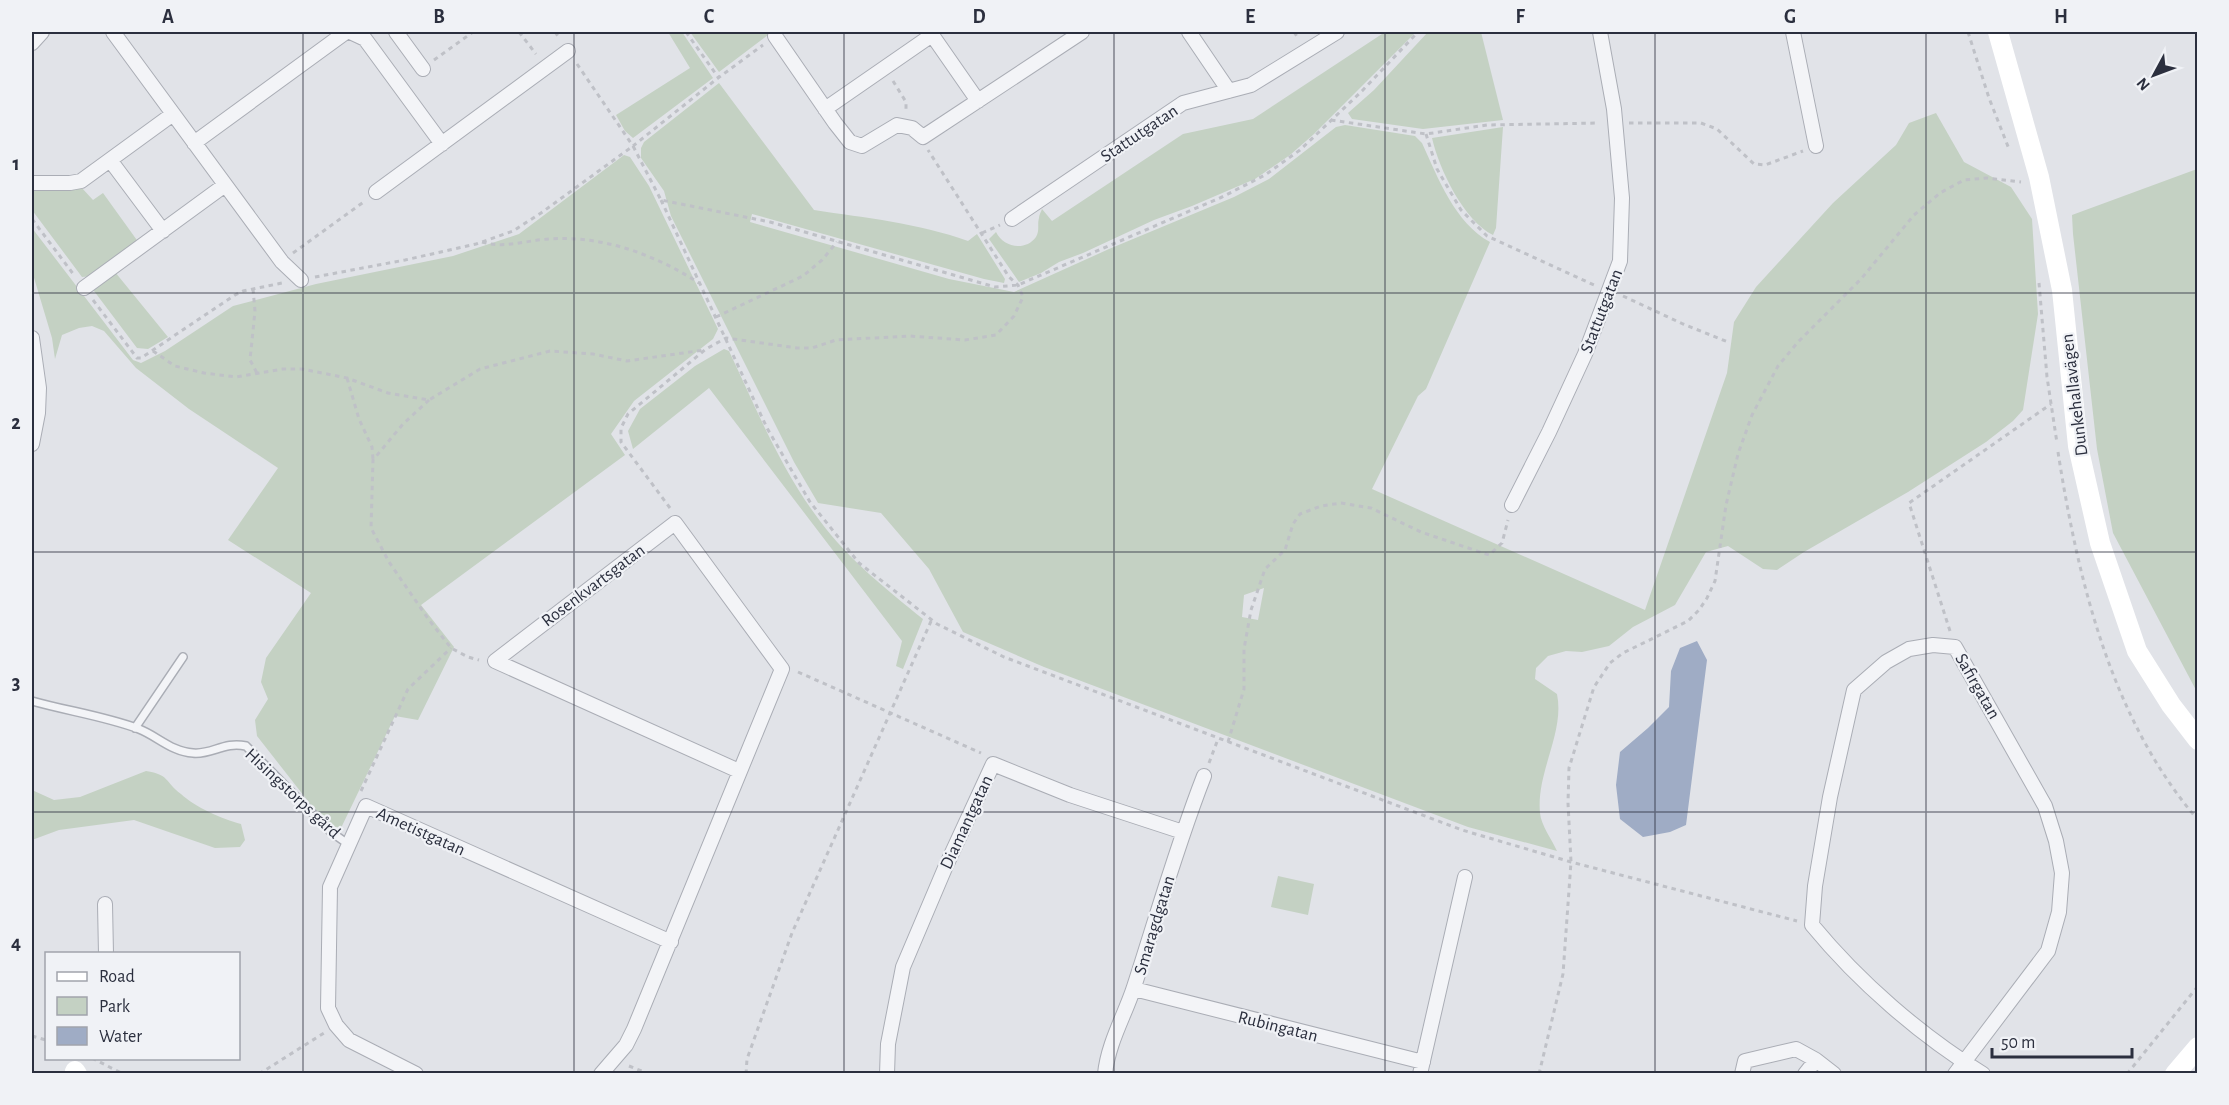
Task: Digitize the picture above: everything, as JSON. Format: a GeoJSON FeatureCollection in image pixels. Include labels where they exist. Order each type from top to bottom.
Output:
{"type":"FeatureCollection","features":[{"type":"Feature","properties":{"kind":"street"},"geometry":{"type":"LineString","coordinates":[[32,43],[42,32]]}},
{"type":"Feature","properties":{"kind":"street"},"geometry":{"type":"LineString","coordinates":[[113,32],[282,262],[301,280]]}},
{"type":"Feature","properties":{"kind":"street"},"geometry":{"type":"LineString","coordinates":[[194,143],[348,32],[365,39],[442,144]]}},
{"type":"Feature","properties":{"kind":"street"},"geometry":{"type":"LineString","coordinates":[[396,32],[423,69]]}},
{"type":"Feature","properties":{"kind":"street"},"geometry":{"type":"LineString","coordinates":[[775,36],[850,142],[862,146],[897,125],[912,128],[923,137],[1082,32]]}},
{"type":"Feature","properties":{"kind":"street"},"geometry":{"type":"LineString","coordinates":[[1189,32],[1229,91]]}},
{"type":"Feature","properties":{"kind":"street","name":"Stattutgatan"},"geometry":{"type":"LineString","coordinates":[[1012,219],[1183,103],[1251,85],[1337,32]]}},
{"type":"Feature","properties":{"kind":"street","name":"Stattutgatan"},"geometry":{"type":"LineString","coordinates":[[1512,505],[1550,432],[1585,354],[1620,261],[1622,198],[1615,123],[1600,32]]}},
{"type":"Feature","properties":{"kind":"street"},"geometry":{"type":"LineString","coordinates":[[1793,32],[1816,146]]}},
{"type":"Feature","properties":{"kind":"street","name":"Dunkehallavägen"},"geometry":{"type":"LineString","coordinates":[[1998,32],[2039,177],[2062,290],[2079,447],[2100,543],[2137,651],[2170,705],[2198,740]]}},
{"type":"Feature","properties":{"kind":"street"},"geometry":{"type":"LineString","coordinates":[[825,109],[884,69],[931,33],[978,101]]}},
{"type":"Feature","properties":{"kind":"street"},"geometry":{"type":"LineString","coordinates":[[376,192],[568,51]]}},
{"type":"Feature","properties":{"kind":"street"},"geometry":{"type":"LineString","coordinates":[[32,183],[76,183],[173,114]]}},
{"type":"Feature","properties":{"kind":"street"},"geometry":{"type":"LineString","coordinates":[[110,160],[163,231]]}},
{"type":"Feature","properties":{"kind":"street"},"geometry":{"type":"LineString","coordinates":[[84,288],[225,185]]}},
{"type":"Feature","properties":{"kind":"street"},"geometry":{"type":"LineString","coordinates":[[32,338],[39,388],[38,413],[32,444]]}},
{"type":"Feature","properties":{"kind":"street"},"geometry":{"type":"LineString","coordinates":[[601,1074],[626,1045],[634,1029],[782,669],[675,524]]}},
{"type":"Feature","properties":{"kind":"street","name":"Rosenkvartsgatan"},"geometry":{"type":"LineString","coordinates":[[495,661],[675,524]]}},
{"type":"Feature","properties":{"kind":"street","name":"Safirgatan"},"geometry":{"type":"LineString","coordinates":[[1812,925],[1815,885],[1828,808],[1854,690],[1886,662],[1909,650],[1933,645],[1955,647],[2045,806],[2056,841],[2062,873],[2059,912],[2048,951],[1955,1074]]}},
{"type":"Feature","properties":{"kind":"street"},"geometry":{"type":"LineString","coordinates":[[495,661],[739,771]]}},
{"type":"Feature","properties":{"kind":"street","name":"Diamantgatan"},"geometry":{"type":"LineString","coordinates":[[887,1074],[888,1044],[903,967],[993,764],[1070,795],[1183,832]]}},
{"type":"Feature","properties":{"kind":"street","name":"Smaragdgatan"},"geometry":{"type":"LineString","coordinates":[[1105,1074],[1106,1059],[1134,989],[1183,832],[1204,776]]}},
{"type":"Feature","properties":{"kind":"street","name":"Ametistgatan"},"geometry":{"type":"LineString","coordinates":[[336,1025],[328,1008],[330,887],[366,806],[671,942]]}},
{"type":"Feature","properties":{"kind":"street","name":"Rubingatan"},"geometry":{"type":"LineString","coordinates":[[1134,989],[1421,1068],[1465,877]]}},
{"type":"Feature","properties":{"kind":"street"},"geometry":{"type":"LineString","coordinates":[[105,904],[106,952]]}},
{"type":"Feature","properties":{"kind":"street"},"geometry":{"type":"LineString","coordinates":[[1812,925],[1831,948],[1883,999],[1964,1062],[1983,1074]]}},
{"type":"Feature","properties":{"kind":"street"},"geometry":{"type":"LineString","coordinates":[[336,1025],[349,1040],[416,1074]]}},
{"type":"Feature","properties":{"kind":"street"},"geometry":{"type":"LineString","coordinates":[[2175,1074],[2198,1047]]}},
{"type":"Feature","properties":{"kind":"street"},"geometry":{"type":"LineString","coordinates":[[1742,1074],[1745,1061],[1796,1049],[1816,1060],[1834,1074]]}},
{"type":"Feature","properties":{"kind":"street"},"geometry":{"type":"LineString","coordinates":[[1805,1074],[1816,1060]]}},
{"type":"Feature","properties":{"kind":"lane"},"geometry":{"type":"LineString","coordinates":[[135,728],[183,657]]}},
{"type":"Feature","properties":{"kind":"lane","name":"Hisingstorps gård"},"geometry":{"type":"LineString","coordinates":[[32,701],[135,728],[168,745],[191,753],[202,753],[235,743],[246,746],[331,831],[348,844]]}},
{"type":"Feature","properties":{"kind":"path"},"geometry":{"type":"LineString","coordinates":[[519,32],[546,68]]}},
{"type":"Feature","properties":{"kind":"path"},"geometry":{"type":"LineString","coordinates":[[555,32],[633,146],[661,200],[767,428],[810,502],[859,562],[932,620],[1004,657],[1462,830],[1571,862],[1812,925]]}},
{"type":"Feature","properties":{"kind":"path"},"geometry":{"type":"LineString","coordinates":[[686,32],[718,78]]}},
{"type":"Feature","properties":{"kind":"path"},"geometry":{"type":"LineString","coordinates":[[661,200],[770,222],[995,286],[1018,285],[1222,197],[1265,175],[1300,150],[1418,32]]}},
{"type":"Feature","properties":{"kind":"path"},"geometry":{"type":"LineString","coordinates":[[32,219],[137,358],[141,358],[235,295],[252,289],[405,260],[481,242],[513,231],[633,146],[775,36]]}},
{"type":"Feature","properties":{"kind":"path"},"geometry":{"type":"LineString","coordinates":[[884,69],[906,102],[906,118],[912,128]]}},
{"type":"Feature","properties":{"kind":"path"},"geometry":{"type":"LineString","coordinates":[[1331,120],[1426,134],[1487,125],[1701,123],[1717,129],[1754,164],[1765,165],[1816,146]]}},
{"type":"Feature","properties":{"kind":"path"},"geometry":{"type":"LineString","coordinates":[[1426,134],[1437,169],[1461,210],[1487,236],[1609,292],[1728,342]]}},
{"type":"Feature","properties":{"kind":"path"},"geometry":{"type":"LineString","coordinates":[[675,524],[673,511],[621,442],[621,428],[628,414],[706,350],[726,338],[797,348],[812,348],[836,340],[909,336],[965,340],[996,334],[1014,316],[1023,297],[1018,285],[1009,277],[926,147],[923,137]]}},
{"type":"Feature","properties":{"kind":"path"},"geometry":{"type":"LineString","coordinates":[[1539,1074],[1563,974],[1571,862],[1569,768],[1594,687],[1610,663],[1623,653],[1688,621],[1707,598],[1715,581],[1726,505],[1738,454],[1752,415],[1778,366],[1798,342],[1861,279],[1914,215],[1940,193],[1964,180],[1987,178],[2023,182]]}},
{"type":"Feature","properties":{"kind":"path"},"geometry":{"type":"LineString","coordinates":[[282,262],[376,192]]}},
{"type":"Feature","properties":{"kind":"path"},"geometry":{"type":"LineString","coordinates":[[481,242],[494,246],[552,238],[596,241],[626,248],[668,263],[700,284]]}},
{"type":"Feature","properties":{"kind":"path"},"geometry":{"type":"LineString","coordinates":[[716,317],[803,276],[822,260],[837,242]]}},
{"type":"Feature","properties":{"kind":"path"},"geometry":{"type":"LineString","coordinates":[[252,289],[255,311],[250,360],[258,375]]}},
{"type":"Feature","properties":{"kind":"path"},"geometry":{"type":"LineString","coordinates":[[373,460],[403,424],[429,400],[480,369],[550,351],[593,354],[627,361],[706,350]]}},
{"type":"Feature","properties":{"kind":"path"},"geometry":{"type":"LineString","coordinates":[[153,351],[175,366],[204,373],[236,377],[283,369],[302,369],[346,378],[388,393],[429,400]]}},
{"type":"Feature","properties":{"kind":"path"},"geometry":{"type":"LineString","coordinates":[[346,378],[359,418],[372,447],[371,528],[389,562],[451,648],[484,662],[495,661]]}},
{"type":"Feature","properties":{"kind":"path"},"geometry":{"type":"LineString","coordinates":[[1955,647],[1909,502],[2051,404]]}},
{"type":"Feature","properties":{"kind":"path"},"geometry":{"type":"LineString","coordinates":[[1228,742],[1244,689],[1244,649],[1251,610],[1265,569],[1285,550],[1293,524],[1300,514],[1321,506],[1341,503],[1371,508],[1421,532],[1489,555],[1502,543],[1512,505]]}},
{"type":"Feature","properties":{"kind":"path"},"geometry":{"type":"LineString","coordinates":[[746,1074],[747,1059],[792,933],[932,620]]}},
{"type":"Feature","properties":{"kind":"path"},"geometry":{"type":"LineString","coordinates":[[366,806],[359,794],[408,689],[451,648]]}},
{"type":"Feature","properties":{"kind":"path"},"geometry":{"type":"LineString","coordinates":[[782,669],[789,669],[988,756],[993,764]]}},
{"type":"Feature","properties":{"kind":"path"},"geometry":{"type":"LineString","coordinates":[[1204,776],[1218,738]]}},
{"type":"Feature","properties":{"kind":"path"},"geometry":{"type":"LineString","coordinates":[[2127,1074],[2198,986]]}},
{"type":"Feature","properties":{"kind":"path"},"geometry":{"type":"LineString","coordinates":[[260,1074],[336,1025]]}},
{"type":"Feature","properties":{"kind":"path"},"geometry":{"type":"LineString","coordinates":[[94,1060],[123,1074]]}},
{"type":"Feature","properties":{"kind":"path"},"geometry":{"type":"LineString","coordinates":[[613,1060],[649,1074]]}},
{"type":"Feature","properties":{"kind":"green space"},"geometry":{"type":"Polygon","coordinates":[[[668,32],[682,32],[713,78],[633,138],[625,131],[616,115],[690,68],[668,32]]]}},
{"type":"Feature","properties":{"kind":"green space"},"geometry":{"type":"Polygon","coordinates":[[[690,32],[772,32],[719,72],[690,32]]]}},
{"type":"Feature","properties":{"kind":"green space"},"geometry":{"type":"Polygon","coordinates":[[[1385,32],[1416,32],[1314,134],[1290,155],[1255,179],[1154,220],[1019,282],[989,239],[996,232],[1009,244],[1026,245],[1036,237],[1042,209],[1052,221],[1183,134],[1253,119],[1385,32]]]}},
{"type":"Feature","properties":{"kind":"green space"},"geometry":{"type":"Polygon","coordinates":[[[1428,32],[1481,32],[1503,120],[1423,129],[1352,119],[1348,113],[1374,90],[1428,32]]]}},
{"type":"Feature","properties":{"kind":"green space"},"geometry":{"type":"Polygon","coordinates":[[[719,83],[814,210],[911,225],[968,241],[977,234],[1005,279],[1004,283],[984,279],[752,214],[750,222],[949,279],[1014,292],[1109,249],[1234,197],[1269,179],[1336,127],[1345,125],[1415,136],[1422,143],[1441,185],[1457,212],[1478,234],[1490,242],[1426,389],[1418,396],[1372,489],[1645,610],[1727,373],[1734,322],[1756,287],[1833,203],[1896,145],[1909,123],[1936,113],[1964,162],[2011,187],[2032,219],[2038,314],[2023,410],[1986,442],[1908,492],[1777,570],[1763,569],[1728,546],[1706,552],[1675,605],[1633,627],[1609,646],[1582,652],[1566,651],[1548,656],[1536,668],[1535,679],[1557,694],[1558,709],[1554,738],[1542,783],[1540,813],[1544,827],[1557,851],[1468,827],[1044,667],[963,632],[929,569],[881,513],[818,503],[794,462],[671,216],[664,191],[641,158],[641,148],[644,142],[719,83]],[[1264,588],[1244,595],[1242,617],[1258,620],[1264,588]]]}},
{"type":"Feature","properties":{"kind":"green space"},"geometry":{"type":"Polygon","coordinates":[[[1503,127],[1496,228],[1493,235],[1472,218],[1454,193],[1440,164],[1432,138],[1503,127]]]}},
{"type":"Feature","properties":{"kind":"green space"},"geometry":{"type":"Polygon","coordinates":[[[624,155],[630,157],[649,186],[718,329],[713,339],[634,401],[611,434],[625,455],[421,605],[454,647],[418,720],[395,716],[341,828],[332,826],[322,819],[257,736],[255,720],[268,699],[261,682],[266,658],[311,593],[228,540],[278,468],[189,409],[136,368],[104,331],[92,326],[79,328],[62,335],[55,359],[52,338],[32,271],[32,228],[133,360],[141,363],[165,351],[233,306],[316,284],[453,256],[519,234],[624,155]]]}},
{"type":"Feature","properties":{"kind":"green space"},"geometry":{"type":"Polygon","coordinates":[[[2198,169],[2197,692],[2113,533],[2097,449],[2072,215],[2198,169]]]}},
{"type":"Feature","properties":{"kind":"green space"},"geometry":{"type":"Polygon","coordinates":[[[81,187],[93,200],[103,193],[139,243],[93,276],[82,277],[32,210],[32,189],[81,187]]]}},
{"type":"Feature","properties":{"kind":"green space"},"geometry":{"type":"Polygon","coordinates":[[[115,272],[168,337],[148,349],[137,348],[91,287],[115,272]]]}},
{"type":"Feature","properties":{"kind":"green space"},"geometry":{"type":"Polygon","coordinates":[[[724,349],[729,351],[781,460],[820,521],[856,561],[923,619],[903,669],[896,666],[902,641],[709,388],[633,449],[628,431],[640,409],[695,366],[724,349]]]}},
{"type":"Feature","properties":{"kind":"green space"},"geometry":{"type":"Polygon","coordinates":[[[146,771],[163,777],[187,799],[201,808],[241,824],[245,840],[240,847],[215,848],[134,820],[59,830],[32,840],[32,790],[54,800],[80,797],[146,771]]]}},
{"type":"Feature","properties":{"kind":"green space"},"geometry":{"type":"Polygon","coordinates":[[[1278,876],[1314,884],[1308,915],[1271,907],[1278,876]]]}},
{"type":"Feature","properties":{"kind":"water"},"geometry":{"type":"Polygon","coordinates":[[[1697,641],[1707,660],[1686,825],[1670,832],[1643,837],[1620,819],[1616,785],[1620,752],[1669,707],[1671,671],[1680,648],[1697,641]]]}}]}
